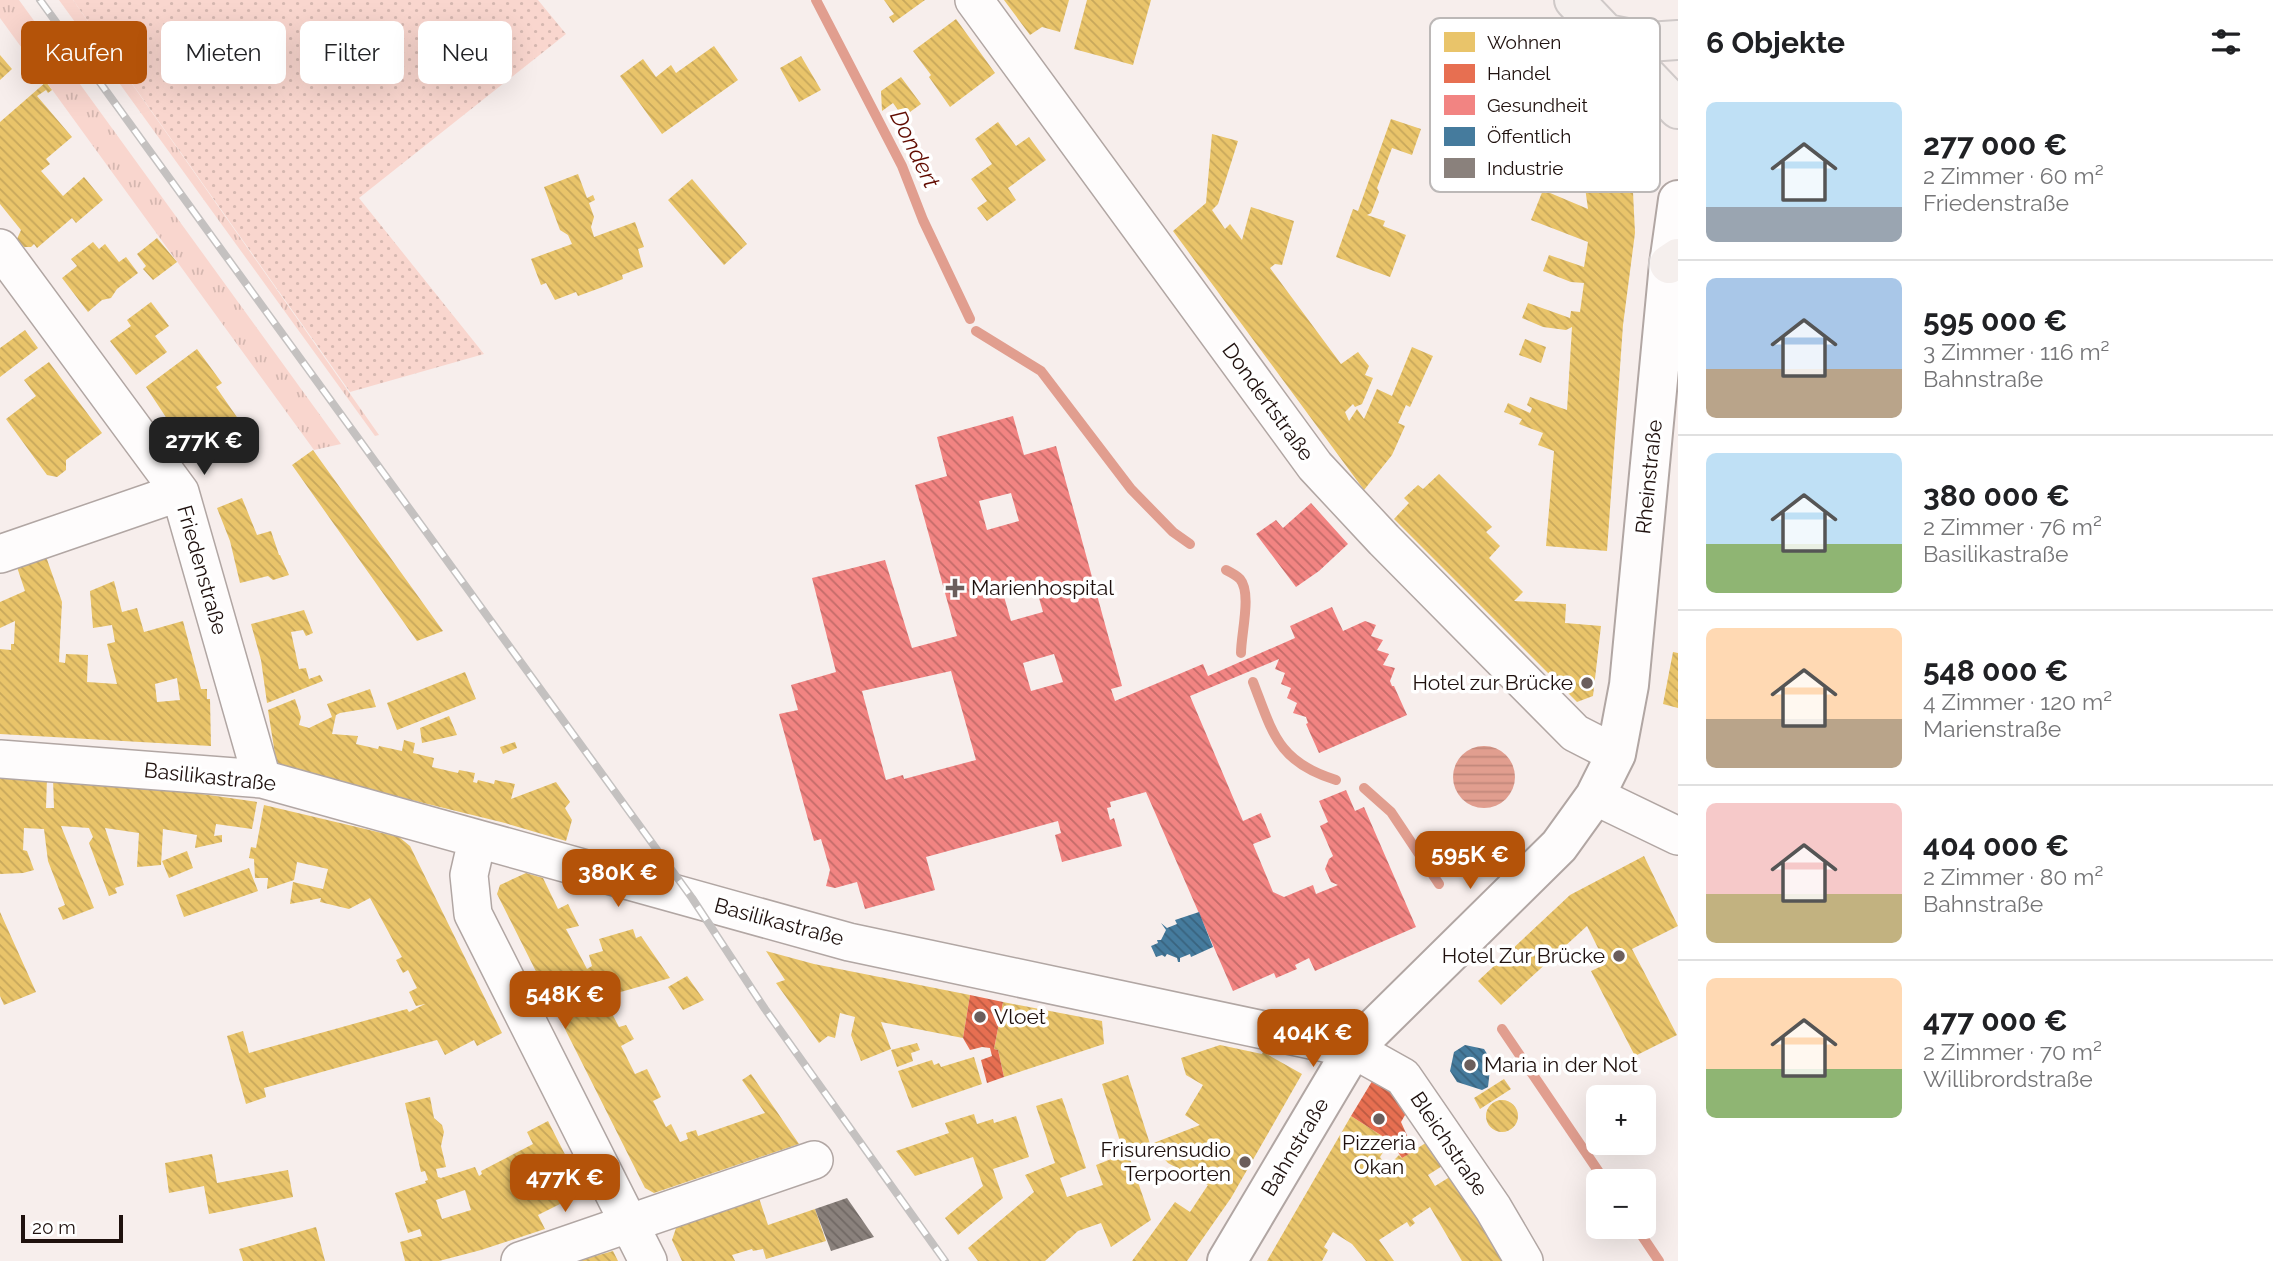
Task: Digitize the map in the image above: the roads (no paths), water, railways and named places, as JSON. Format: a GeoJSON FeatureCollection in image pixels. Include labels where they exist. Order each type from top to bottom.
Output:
{"type":"FeatureCollection","features":[{"type":"Feature","properties":{"kind":"main road"},"geometry":{"type":"LineString","coordinates":[[1574,0],[1591,18]]}},
{"type":"Feature","properties":{"kind":"main road"},"geometry":{"type":"LineString","coordinates":[[1660,41],[1678,40]]}},
{"type":"Feature","properties":{"kind":"main road"},"geometry":{"type":"LineString","coordinates":[[1660,90],[1678,109]]}},
{"type":"Feature","properties":{"kind":"street","name":"Dondertstraße"},"geometry":{"type":"LineString","coordinates":[[974,0],[1315,466],[1575,733],[1616,754]]}},
{"type":"Feature","properties":{"kind":"street","name":"Rheinstraße"},"geometry":{"type":"LineString","coordinates":[[1616,754],[1629,685],[1674,261],[1678,200]]}},
{"type":"Feature","properties":{"kind":"street","name":"Friedenstraße"},"geometry":{"type":"LineString","coordinates":[[0,248],[180,492],[262,779]]}},
{"type":"Feature","properties":{"kind":"street"},"geometry":{"type":"LineString","coordinates":[[0,554],[180,492]]}},
{"type":"Feature","properties":{"kind":"street","name":"Bahnstraße"},"geometry":{"type":"LineString","coordinates":[[1227,1261],[1353,1049],[1559,846],[1595,796],[1616,754]]}},
{"type":"Feature","properties":{"kind":"street","name":"Basilikastraße"},"geometry":{"type":"LineString","coordinates":[[0,759],[262,779],[849,942],[1353,1049]]}},
{"type":"Feature","properties":{"kind":"street"},"geometry":{"type":"LineString","coordinates":[[1595,796],[1678,836]]}},
{"type":"Feature","properties":{"kind":"street"},"geometry":{"type":"LineString","coordinates":[[477,840],[469,876],[473,914],[648,1261]]}},
{"type":"Feature","properties":{"kind":"street","name":"Bleichstraße"},"geometry":{"type":"LineString","coordinates":[[1353,1049],[1403,1077],[1493,1208],[1524,1261]]}},
{"type":"Feature","properties":{"kind":"street"},"geometry":{"type":"LineString","coordinates":[[520,1261],[814,1160]]}},
{"type":"Feature","properties":{"kind":"waterway","name":"Dondert"},"geometry":{"type":"LineString","coordinates":[[816,0],[902,166],[923,220],[970,319]]}},
{"type":"Feature","properties":{"kind":"waterway","name":"Dondert"},"geometry":{"type":"LineString","coordinates":[[976,331],[1041,371],[1131,489],[1173,532],[1190,544]]}},
{"type":"Feature","properties":{"kind":"waterway","name":"Dondert"},"geometry":{"type":"LineString","coordinates":[[1226,570],[1240,579],[1245,594],[1241,653]]}},
{"type":"Feature","properties":{"kind":"waterway","name":"Dondert"},"geometry":{"type":"LineString","coordinates":[[1253,682],[1280,744],[1301,764],[1336,780]]}},
{"type":"Feature","properties":{"kind":"waterway","name":"Dondert"},"geometry":{"type":"LineString","coordinates":[[1364,788],[1391,812],[1439,884]]}},
{"type":"Feature","properties":{"kind":"waterway","name":"Dondert"},"geometry":{"type":"LineString","coordinates":[[1502,1029],[1597,1169]]}},
{"type":"Feature","properties":{"kind":"waterway","name":"Dondert"},"geometry":{"type":"LineString","coordinates":[[1644,1239],[1659,1261]]}},
{"type":"Feature","properties":{"kind":"railway"},"geometry":{"type":"LineString","coordinates":[[40,0],[692,898],[765,1009],[945,1261]]}},
{"type":"Feature","properties":{"kind":"place","name":"Marienhospital"},"geometry":{"type":"Point","coordinates":[955,588]}},
{"type":"Feature","properties":{"kind":"place","name":"Hotel zur Brücke"},"geometry":{"type":"Point","coordinates":[1587,683]}},
{"type":"Feature","properties":{"kind":"place","name":"Hotel Zur Brücke"},"geometry":{"type":"Point","coordinates":[1619,956]}},
{"type":"Feature","properties":{"kind":"place","name":"Vloet"},"geometry":{"type":"Point","coordinates":[980,1017]}},
{"type":"Feature","properties":{"kind":"place","name":"Maria in der Not"},"geometry":{"type":"Point","coordinates":[1470,1065]}},
{"type":"Feature","properties":{"kind":"place","name":"Pizzeria Okan"},"geometry":{"type":"Point","coordinates":[1379,1119]}},
{"type":"Feature","properties":{"kind":"place","name":"Frisurensudio Terpoorten"},"geometry":{"type":"Point","coordinates":[1245,1162]}}]}
